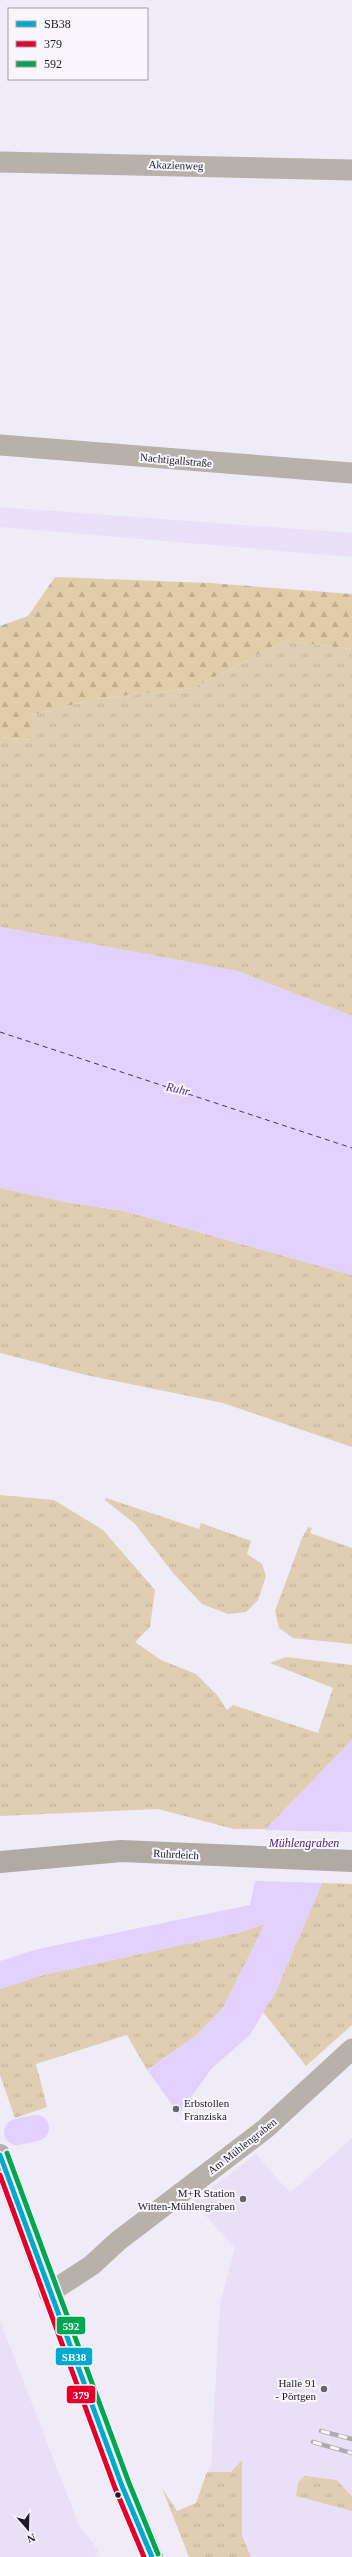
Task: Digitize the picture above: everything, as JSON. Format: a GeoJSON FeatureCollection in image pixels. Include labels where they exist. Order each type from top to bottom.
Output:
{"type":"FeatureCollection","features":[{"type":"Feature","properties":{"kind":"main road","name":"Ruhrdeich"},"geometry":{"type":"LineString","coordinates":[[6,1858],[121,1851],[352,1861]]}},
{"type":"Feature","properties":{"kind":"main road"},"geometry":{"type":"LineString","coordinates":[[0,2155],[49,2293],[122,2486],[152,2557]]}},
{"type":"Feature","properties":{"kind":"street","name":"Akazienweg"},"geometry":{"type":"LineString","coordinates":[[0,162],[352,170]]}},
{"type":"Feature","properties":{"kind":"street","name":"Nachtigallstraße"},"geometry":{"type":"LineString","coordinates":[[0,445],[352,473]]}},
{"type":"Feature","properties":{"kind":"street","name":"Am Mühlengraben"},"geometry":{"type":"LineString","coordinates":[[49,2293],[92,2265],[118,2241],[265,2129],[352,2050]]}},
{"type":"Feature","properties":{"kind":"shaded area"},"geometry":{"type":"Polygon","coordinates":[[[0,507],[352,533],[352,557],[0,527],[0,507]]]}},
{"type":"Feature","properties":{"kind":"shaded area"},"geometry":{"type":"Polygon","coordinates":[[[352,2138],[352,2557],[222,2557],[230,2472],[207,2472],[211,2465],[220,2303],[235,2248],[193,2202],[256,2154],[290,2193],[352,2138]]]}},
{"type":"Feature","properties":{"kind":"shaded area"},"geometry":{"type":"Polygon","coordinates":[[[0,2321],[79,2525],[99,2551],[94,2557],[0,2557],[0,2321]]]}},
{"type":"Feature","properties":{"kind":"green space"},"geometry":{"type":"Polygon","coordinates":[[[55,577],[209,583],[352,594],[352,649],[285,641],[193,688],[95,699],[32,715],[32,740],[0,737],[0,626],[28,616],[55,577]]]}},
{"type":"Feature","properties":{"kind":"green space"},"geometry":{"type":"Polygon","coordinates":[[[285,641],[352,649],[352,1016],[237,971],[0,927],[0,737],[31,740],[32,715],[95,699],[193,688],[285,641]]]}},
{"type":"Feature","properties":{"kind":"green space"},"geometry":{"type":"Polygon","coordinates":[[[0,1188],[66,1202],[124,1211],[352,1275],[352,1447],[223,1403],[86,1375],[0,1353],[0,1188]]]}},
{"type":"Feature","properties":{"kind":"green space"},"geometry":{"type":"Polygon","coordinates":[[[0,1495],[54,1500],[103,1530],[155,1590],[150,1627],[135,1642],[161,1660],[196,1674],[217,1695],[227,1710],[233,1705],[318,1733],[333,1688],[270,1663],[286,1657],[352,1665],[352,1740],[266,1829],[234,1829],[158,1809],[0,1816],[0,1495]]]}},
{"type":"Feature","properties":{"kind":"green space"},"geometry":{"type":"Polygon","coordinates":[[[106,1498],[199,1529],[201,1523],[251,1541],[247,1554],[262,1564],[266,1576],[258,1600],[246,1612],[228,1614],[202,1604],[174,1574],[135,1524],[105,1500],[106,1498]]]}},
{"type":"Feature","properties":{"kind":"green space"},"geometry":{"type":"Polygon","coordinates":[[[308,1527],[312,1528],[310,1533],[352,1548],[352,1644],[293,1638],[279,1628],[275,1611],[302,1538],[308,1527]]]}},
{"type":"Feature","properties":{"kind":"green space"},"geometry":{"type":"Polygon","coordinates":[[[322,1883],[352,1884],[352,2025],[306,2066],[263,2012],[276,1991],[322,1883]]]}},
{"type":"Feature","properties":{"kind":"green space"},"geometry":{"type":"Polygon","coordinates":[[[265,1924],[223,2008],[197,2035],[147,2070],[127,2035],[36,2064],[47,2107],[15,2118],[0,2075],[0,1989],[43,1975],[237,1933],[265,1924]]]}},
{"type":"Feature","properties":{"kind":"green space"},"geometry":{"type":"Polygon","coordinates":[[[242,2460],[242,2536],[251,2557],[189,2557],[162,2488],[177,2511],[196,2503],[207,2472],[231,2472],[242,2460]]]}},
{"type":"Feature","properties":{"kind":"green space"},"geometry":{"type":"Polygon","coordinates":[[[305,2476],[337,2480],[352,2497],[352,2511],[296,2496],[298,2482],[305,2476]]]}},
{"type":"Feature","properties":{"kind":"water","name":"Ruhr"},"geometry":{"type":"Polygon","coordinates":[[[0,927],[237,971],[352,1016],[352,1275],[124,1211],[66,1202],[0,1188],[0,927]]]}},
{"type":"Feature","properties":{"kind":"water","name":"Mühlengraben"},"geometry":{"type":"Polygon","coordinates":[[[352,1740],[352,1838],[322,1883],[276,1991],[250,2035],[212,2068],[179,2114],[147,2070],[197,2035],[223,2008],[265,1924],[237,1933],[43,1975],[0,1989],[0,1961],[38,1949],[250,1905],[266,1829],[352,1740]]]}},
{"type":"Feature","properties":{"kind":"pier"},"geometry":{"type":"Polygon","coordinates":[[[264,1830],[352,1832],[352,1842],[324,1883],[253,1881],[264,1830]]]}},
{"type":"Feature","properties":{"kind":"waterway"},"geometry":{"type":"LineString","coordinates":[[17,2132],[36,2128]]}},
{"type":"Feature","properties":{"kind":"ferry route"},"geometry":{"type":"LineString","coordinates":[[0,1032],[352,1148]]}},
{"type":"Feature","properties":{"kind":"railway"},"geometry":{"type":"LineString","coordinates":[[321,2431],[352,2439]]}},
{"type":"Feature","properties":{"kind":"railway"},"geometry":{"type":"LineString","coordinates":[[313,2442],[352,2453]]}},
{"type":"Feature","properties":{"kind":"transit line","name":"592"},"geometry":{"type":"LineString","coordinates":[[7,2153],[129,2483],[158,2554]]}},
{"type":"Feature","properties":{"kind":"transit line","name":"SB38"},"geometry":{"type":"LineString","coordinates":[[0,2155],[122,2486],[152,2557]]}},
{"type":"Feature","properties":{"kind":"transit line","name":"379"},"geometry":{"type":"LineString","coordinates":[[0,2175],[115,2488],[144,2557]]}},
{"type":"Feature","properties":{"kind":"place","name":"Erbstollen Franziska"},"geometry":{"type":"Point","coordinates":[176,2109]}},
{"type":"Feature","properties":{"kind":"place","name":"M+R Station Witten-Mühlengraben"},"geometry":{"type":"Point","coordinates":[243,2199]}},
{"type":"Feature","properties":{"kind":"place","name":"Halle 91 - Pörtgen"},"geometry":{"type":"Point","coordinates":[324,2389]}}]}
